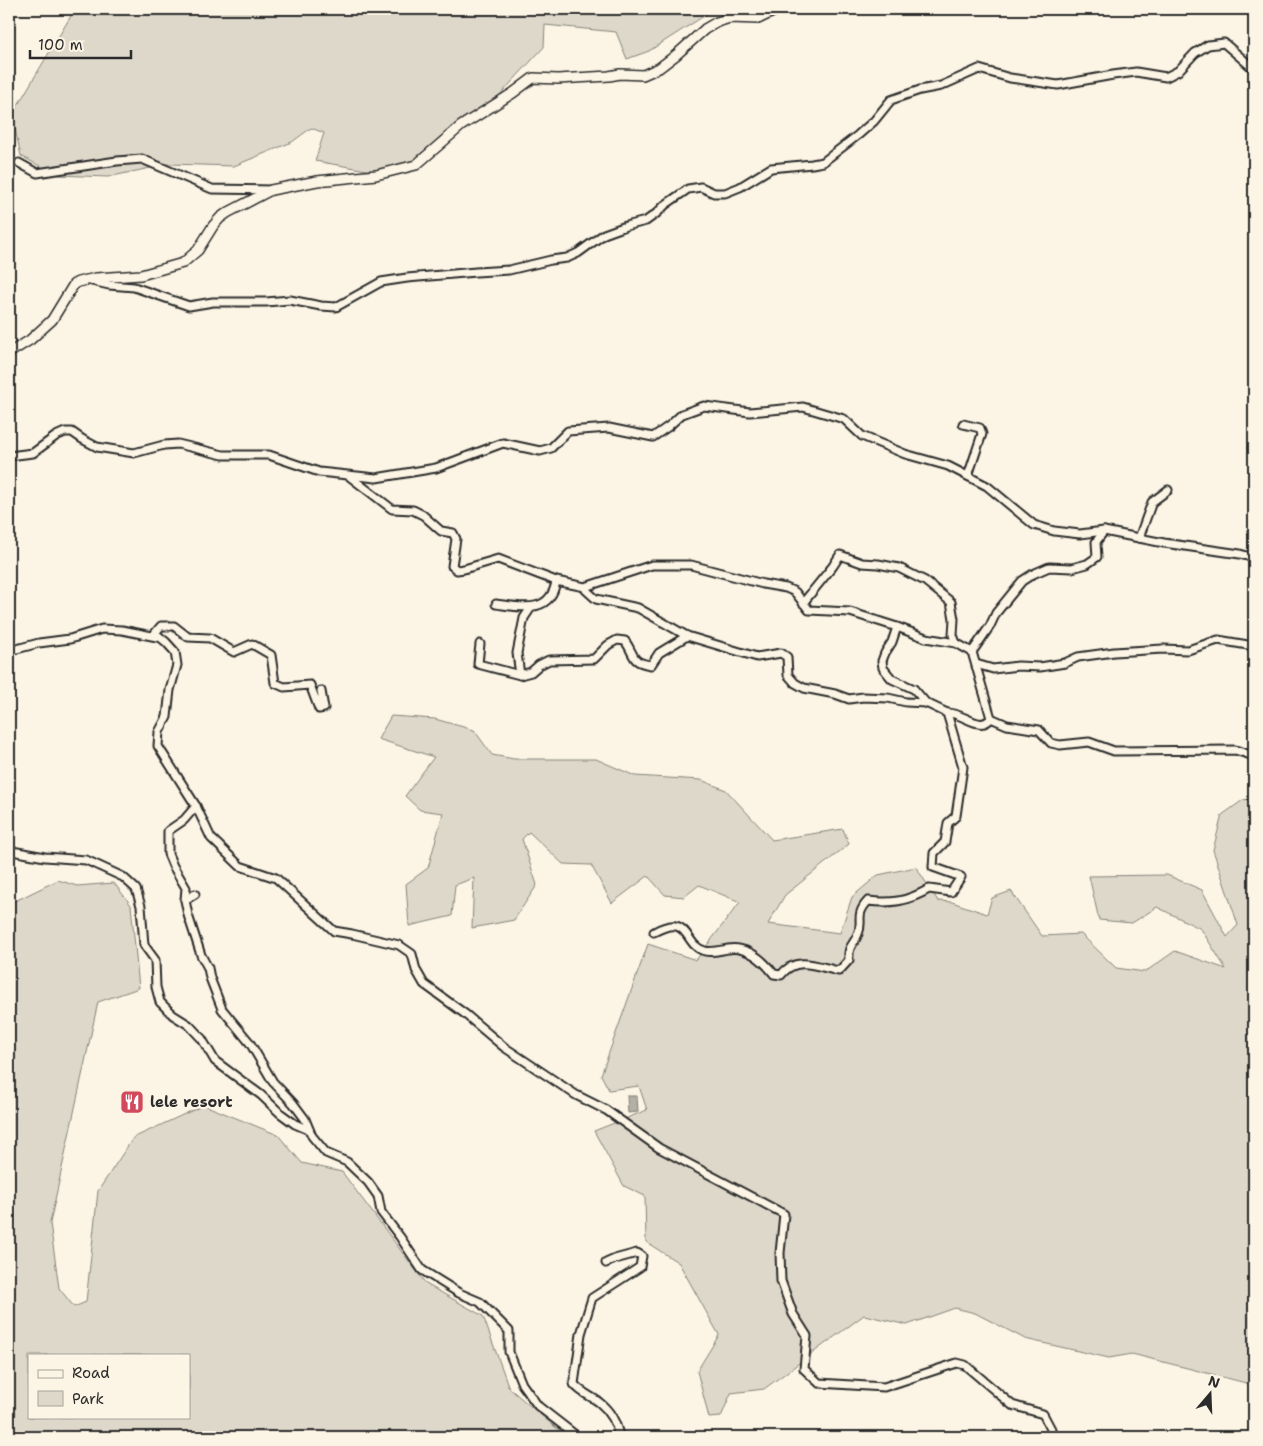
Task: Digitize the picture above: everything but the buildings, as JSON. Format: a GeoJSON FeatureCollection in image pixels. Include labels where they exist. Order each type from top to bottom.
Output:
{"type":"FeatureCollection","features":[{"type":"Feature","properties":{"kind":"street"},"geometry":{"type":"LineString","coordinates":[[18,163],[37,173],[117,161],[142,160],[212,189],[271,190],[416,166],[461,126],[514,93],[533,78],[558,79],[620,74],[643,76],[659,68],[717,22],[730,18],[758,19],[779,9]]}},
{"type":"Feature","properties":{"kind":"street"},"geometry":{"type":"LineString","coordinates":[[87,280],[109,285],[134,287],[189,306],[213,302],[290,300],[336,307],[381,282],[407,278],[509,270],[567,258],[578,253],[604,234],[658,214],[666,205],[688,189],[701,187],[714,193],[726,193],[740,187],[771,168],[822,162],[874,121],[891,100],[920,90],[941,86],[979,69],[1010,78],[1058,86],[1136,72],[1166,77],[1178,71],[1194,53],[1208,45],[1224,43],[1254,69]]}},
{"type":"Feature","properties":{"kind":"street"},"geometry":{"type":"LineString","coordinates":[[9,352],[30,340],[52,320],[74,284],[96,278],[141,275],[183,263],[198,250],[220,218],[271,190]]}},
{"type":"Feature","properties":{"kind":"street"},"geometry":{"type":"LineString","coordinates":[[9,456],[33,452],[56,436],[65,432],[72,432],[82,440],[97,447],[134,454],[164,445],[178,444],[223,454],[269,455],[319,472],[376,478],[436,468],[503,443],[540,451],[552,448],[568,431],[609,428],[653,436],[669,426],[682,414],[704,406],[750,412],[803,406],[844,419],[862,436],[905,454],[948,466],[968,476],[987,486],[1034,525],[1054,531],[1080,534],[1104,530],[1254,558]]}},
{"type":"Feature","properties":{"kind":"street"},"geometry":{"type":"LineString","coordinates":[[963,424],[980,428],[982,434],[968,476]]}},
{"type":"Feature","properties":{"kind":"street"},"geometry":{"type":"LineString","coordinates":[[348,476],[392,509],[414,510],[423,515],[441,532],[453,533],[456,539],[452,566],[457,570],[498,559],[556,582],[585,587],[652,565],[691,565],[762,584],[786,588],[795,592],[809,610],[850,612],[926,638],[956,643],[972,652],[991,718],[1007,725],[1039,730],[1051,743],[1060,745],[1089,742],[1114,751],[1235,750],[1254,756]]}},
{"type":"Feature","properties":{"kind":"street"},"geometry":{"type":"LineString","coordinates":[[1139,538],[1152,502],[1168,490]]}},
{"type":"Feature","properties":{"kind":"street"},"geometry":{"type":"LineString","coordinates":[[972,652],[990,626],[996,613],[1022,581],[1049,567],[1072,568],[1087,564],[1097,557],[1096,542],[1104,530]]}},
{"type":"Feature","properties":{"kind":"street"},"geometry":{"type":"LineString","coordinates":[[803,603],[840,555],[862,563],[898,568],[925,581],[951,602],[956,643]]}},
{"type":"Feature","properties":{"kind":"street"},"geometry":{"type":"LineString","coordinates":[[496,604],[530,608],[545,603],[555,591],[556,582]]}},
{"type":"Feature","properties":{"kind":"street"},"geometry":{"type":"LineString","coordinates":[[585,587],[596,599],[638,608],[687,636],[756,657],[781,653],[787,657],[788,675],[795,683],[804,688],[849,698],[880,698],[926,703],[975,723],[982,724],[991,718]]}},
{"type":"Feature","properties":{"kind":"street"},"geometry":{"type":"LineString","coordinates":[[520,675],[517,653],[524,618],[530,608]]}},
{"type":"Feature","properties":{"kind":"street"},"geometry":{"type":"LineString","coordinates":[[321,692],[324,708],[319,709],[310,685],[284,687],[275,683],[270,655],[252,644],[234,652],[210,638],[188,637],[174,626],[161,626],[154,633],[175,652],[177,665],[170,690],[167,717],[159,732],[158,746],[196,806],[211,838],[240,866],[276,878],[334,931],[399,945],[412,954],[416,970],[424,984],[465,1014],[504,1047],[576,1096],[606,1110],[658,1148],[784,1214],[780,1253],[781,1281],[793,1314],[806,1336],[804,1369],[819,1383],[884,1386],[957,1363],[965,1365],[1012,1405],[1043,1414],[1051,1429],[1051,1437]]}},
{"type":"Feature","properties":{"kind":"street"},"geometry":{"type":"LineString","coordinates":[[897,627],[882,661],[883,668],[892,679],[914,689],[926,703]]}},
{"type":"Feature","properties":{"kind":"street"},"geometry":{"type":"LineString","coordinates":[[9,651],[39,643],[70,639],[102,629],[131,631],[160,637]]}},
{"type":"Feature","properties":{"kind":"street"},"geometry":{"type":"LineString","coordinates":[[480,644],[478,664],[520,675],[531,672],[549,660],[594,659],[608,645],[617,640],[626,641],[633,657],[640,664],[651,665],[659,653],[687,636]]}},
{"type":"Feature","properties":{"kind":"street"},"geometry":{"type":"LineString","coordinates":[[976,664],[994,668],[1040,667],[1065,663],[1078,657],[1114,652],[1163,649],[1188,650],[1218,640],[1254,646]]}},
{"type":"Feature","properties":{"kind":"street"},"geometry":{"type":"LineString","coordinates":[[654,932],[666,925],[677,926],[685,931],[698,949],[707,952],[731,948],[754,954],[766,963],[774,974],[781,975],[788,967],[804,963],[839,970],[849,960],[849,949],[859,933],[861,909],[868,901],[886,904],[916,896],[929,889],[951,892],[961,877],[933,867],[934,853],[945,842],[948,823],[956,816],[963,767],[947,713]]}},
{"type":"Feature","properties":{"kind":"street"},"geometry":{"type":"LineString","coordinates":[[196,806],[184,820],[168,831],[168,854],[186,888],[185,900],[188,915],[222,1009],[250,1043],[273,1082],[305,1119],[309,1130],[326,1153],[347,1162],[368,1182],[378,1196],[381,1212],[422,1270],[459,1293],[480,1302],[509,1331],[509,1352],[522,1384],[538,1406],[578,1437]]}},
{"type":"Feature","properties":{"kind":"street"},"geometry":{"type":"LineString","coordinates":[[9,847],[12,851],[20,853],[86,860],[123,877],[136,889],[142,906],[144,945],[155,960],[156,987],[160,1002],[173,1015],[189,1025],[202,1040],[215,1061],[261,1094],[280,1113],[295,1124],[309,1130]]}},
{"type":"Feature","properties":{"kind":"street"},"geometry":{"type":"LineString","coordinates":[[185,900],[195,894]]}},
{"type":"Feature","properties":{"kind":"street"},"geometry":{"type":"LineString","coordinates":[[606,1263],[637,1254],[642,1256],[640,1267],[592,1298],[581,1334],[574,1384],[579,1390],[601,1404],[616,1423],[619,1437]]}},
{"type":"Feature","properties":{"kind":"green space"},"geometry":{"type":"Polygon","coordinates":[[[75,9],[715,9],[649,51],[627,59],[616,32],[545,25],[544,47],[473,124],[421,158],[384,173],[315,161],[324,133],[311,128],[292,142],[234,166],[169,164],[108,177],[57,175],[21,156],[12,115],[75,9]]]}},
{"type":"Feature","properties":{"kind":"green space"},"geometry":{"type":"Polygon","coordinates":[[[391,716],[435,719],[474,730],[492,755],[514,759],[596,759],[635,776],[701,780],[726,790],[772,840],[843,829],[849,844],[785,895],[768,924],[840,933],[852,897],[878,875],[916,867],[938,901],[952,902],[987,914],[992,898],[1011,891],[1042,936],[1081,934],[1116,968],[1145,972],[1175,951],[1226,969],[1201,929],[1157,907],[1132,923],[1099,920],[1089,876],[1167,875],[1202,890],[1227,937],[1238,925],[1213,850],[1222,815],[1243,800],[1254,798],[1254,1385],[1132,1354],[1109,1358],[1025,1339],[975,1313],[955,1308],[907,1325],[864,1315],[764,1389],[731,1393],[721,1417],[709,1418],[697,1371],[719,1335],[679,1263],[646,1242],[645,1196],[624,1186],[594,1131],[647,1110],[639,1086],[609,1090],[601,1075],[648,944],[696,960],[740,902],[699,885],[684,897],[665,895],[648,876],[612,903],[591,865],[563,864],[529,832],[522,839],[537,885],[514,920],[472,928],[474,878],[455,885],[452,916],[409,926],[406,884],[428,868],[443,813],[420,810],[405,796],[434,757],[378,739],[391,716]]]}},
{"type":"Feature","properties":{"kind":"green space"},"geometry":{"type":"Polygon","coordinates":[[[58,880],[77,886],[114,883],[131,905],[139,988],[98,1002],[50,1223],[59,1288],[74,1307],[86,1302],[98,1191],[133,1138],[204,1105],[278,1135],[302,1163],[342,1172],[426,1284],[483,1316],[509,1388],[567,1437],[9,1437],[9,904],[58,880]]]}},
{"type":"Feature","properties":{"kind":"shaded area"},"geometry":{"type":"Polygon","coordinates":[[[627,1096],[637,1096],[638,1112],[628,1113],[627,1096]]]}},
{"type":"Feature","properties":{"kind":"place","name":"lele resort"},"geometry":{"type":"Point","coordinates":[132,1102]}}]}
